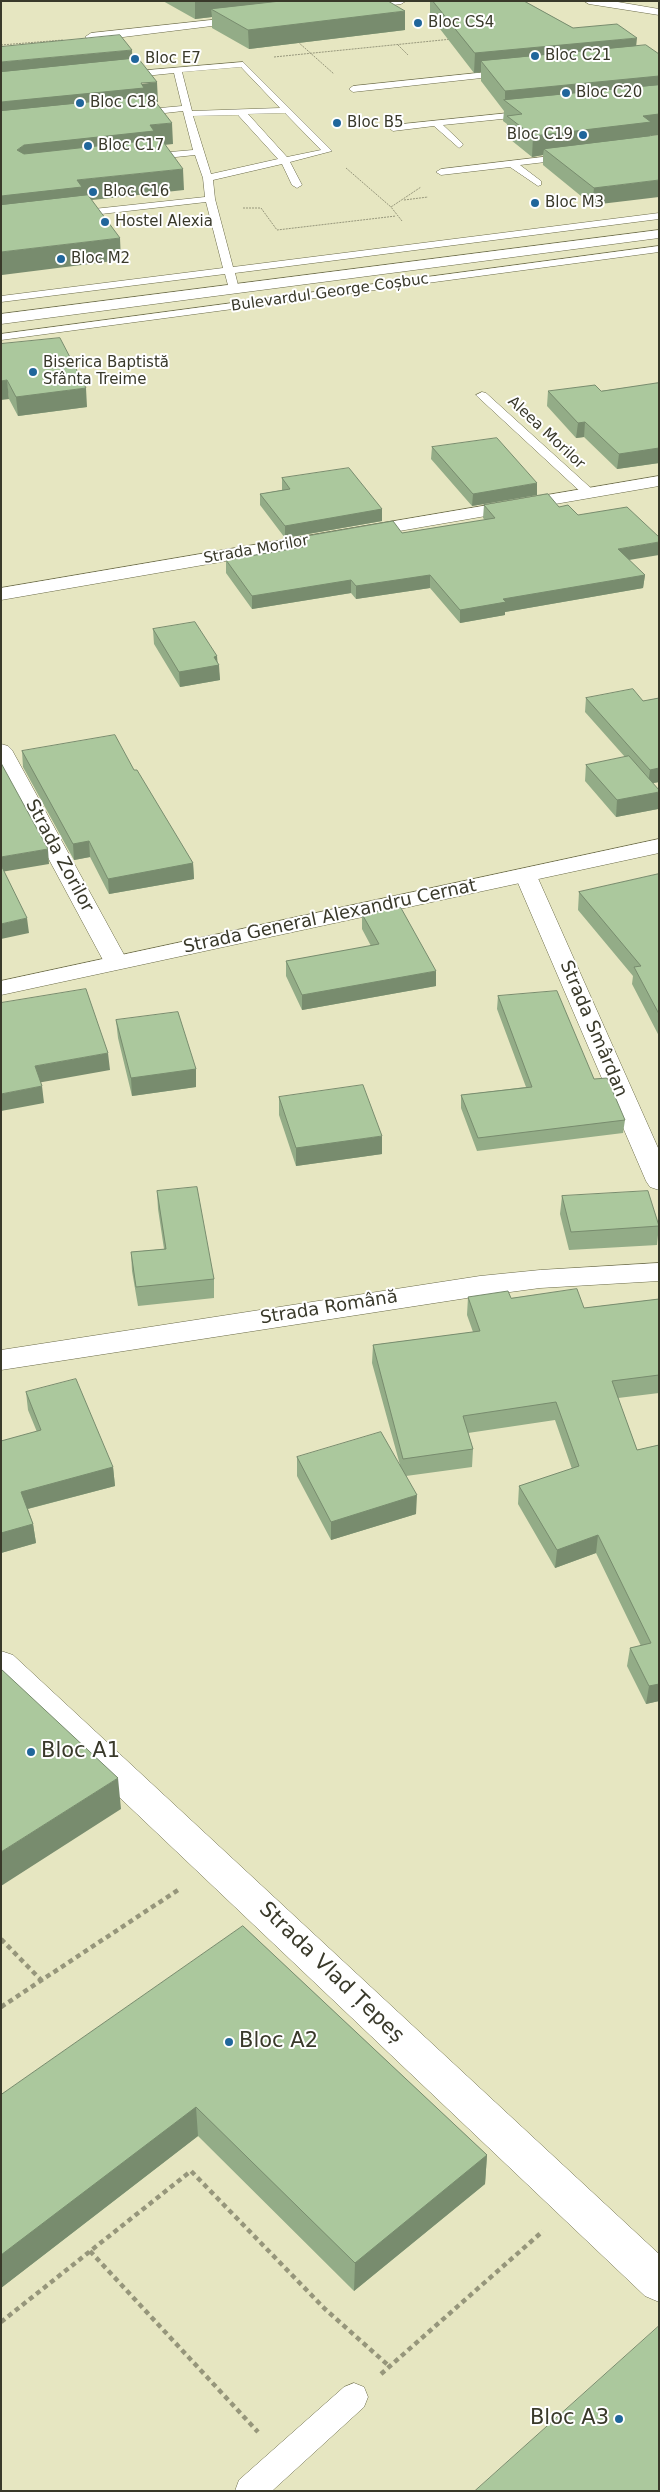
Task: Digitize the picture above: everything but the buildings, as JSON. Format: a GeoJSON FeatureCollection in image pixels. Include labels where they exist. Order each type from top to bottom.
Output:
{"type":"FeatureCollection","features":[{"type":"Feature","properties":{"kind":"street"},"geometry":{"type":"LineString","coordinates":[[345,8],[401,1]]}},
{"type":"Feature","properties":{"kind":"street"},"geometry":{"type":"LineString","coordinates":[[589,1],[659,12]]}},
{"type":"Feature","properties":{"kind":"street"},"geometry":{"type":"LineString","coordinates":[[91,37],[260,18]]}},
{"type":"Feature","properties":{"kind":"street","name":"Bulevardul George Coșbuc"},"geometry":{"type":"LineString","coordinates":[[1,319],[659,234]]}},
{"type":"Feature","properties":{"kind":"street","name":"Strada Morilor"},"geometry":{"type":"LineString","coordinates":[[1,594],[659,481]]}},
{"type":"Feature","properties":{"kind":"street","name":"Strada Zorilor"},"geometry":{"type":"LineString","coordinates":[[1,750],[116,962]]}},
{"type":"Feature","properties":{"kind":"street","name":"Strada General Alexandru Cernat"},"geometry":{"type":"LineString","coordinates":[[1,988],[659,846]]}},
{"type":"Feature","properties":{"kind":"street","name":"Strada Smârdan"},"geometry":{"type":"LineString","coordinates":[[526,876],[659,1181]]}},
{"type":"Feature","properties":{"kind":"street","name":"Strada Română"},"geometry":{"type":"LineString","coordinates":[[1,1360],[480,1286],[549,1278],[659,1272]]}},
{"type":"Feature","properties":{"kind":"street","name":"Strada Vlad Țepeș"},"geometry":{"type":"LineString","coordinates":[[1,1664],[659,2282]]}},
{"type":"Feature","properties":{"kind":"lane"},"geometry":{"type":"LineString","coordinates":[[118,75],[242,64],[327,151]]}},
{"type":"Feature","properties":{"kind":"lane"},"geometry":{"type":"LineString","coordinates":[[177,70],[198,152],[208,178],[212,203],[234,288]]}},
{"type":"Feature","properties":{"kind":"lane"},"geometry":{"type":"LineString","coordinates":[[353,89],[520,72]]}},
{"type":"Feature","properties":{"kind":"lane"},"geometry":{"type":"LineString","coordinates":[[128,114],[285,110]]}},
{"type":"Feature","properties":{"kind":"lane"},"geometry":{"type":"LineString","coordinates":[[240,111],[285,161],[297,186]]}},
{"type":"Feature","properties":{"kind":"lane"},"geometry":{"type":"LineString","coordinates":[[393,128],[542,113]]}},
{"type":"Feature","properties":{"kind":"lane"},"geometry":{"type":"LineString","coordinates":[[436,124],[459,145]]}},
{"type":"Feature","properties":{"kind":"lane"},"geometry":{"type":"LineString","coordinates":[[208,178],[327,151]]}},
{"type":"Feature","properties":{"kind":"lane"},"geometry":{"type":"LineString","coordinates":[[141,158],[198,152]]}},
{"type":"Feature","properties":{"kind":"lane"},"geometry":{"type":"LineString","coordinates":[[442,172],[577,156]]}},
{"type":"Feature","properties":{"kind":"lane"},"geometry":{"type":"LineString","coordinates":[[512,164],[538,183]]}},
{"type":"Feature","properties":{"kind":"lane"},"geometry":{"type":"LineString","coordinates":[[68,215],[212,203]]}},
{"type":"Feature","properties":{"kind":"lane","name":"Bulevardul George Coșbuc"},"geometry":{"type":"LineString","coordinates":[[1,299],[659,216]]}},
{"type":"Feature","properties":{"kind":"lane","name":"Bulevardul George Coșbuc"},"geometry":{"type":"LineString","coordinates":[[1,337],[659,249]]}},
{"type":"Feature","properties":{"kind":"lane","name":"Aleea Morilor"},"geometry":{"type":"LineString","coordinates":[[482,395],[589,493]]}},
{"type":"Feature","properties":{"kind":"lane"},"geometry":{"type":"LineString","coordinates":[[250,2491],[354,2397]]}},
{"type":"Feature","properties":{"kind":"path"},"geometry":{"type":"LineString","coordinates":[[1,46],[91,37]]}},
{"type":"Feature","properties":{"kind":"path"},"geometry":{"type":"LineString","coordinates":[[242,64],[262,58],[456,39]]}},
{"type":"Feature","properties":{"kind":"path"},"geometry":{"type":"LineString","coordinates":[[327,151],[391,207]]}},
{"type":"Feature","properties":{"kind":"path"},"geometry":{"type":"LineString","coordinates":[[212,203],[261,208],[276,230],[396,216]]}},
{"type":"Feature","properties":{"kind":"path"},"geometry":{"type":"LineString","coordinates":[[1,2007],[216,1864]]}},
{"type":"Feature","properties":{"kind":"path"},"geometry":{"type":"LineString","coordinates":[[1,1939],[42,1981]]}},
{"type":"Feature","properties":{"kind":"path"},"geometry":{"type":"LineString","coordinates":[[1,2322],[192,2171],[326,2309],[388,2366]]}},
{"type":"Feature","properties":{"kind":"path"},"geometry":{"type":"LineString","coordinates":[[354,2397],[574,2204]]}},
{"type":"Feature","properties":{"kind":"path"},"geometry":{"type":"LineString","coordinates":[[90,2251],[284,2460]]}},
{"type":"Feature","properties":{"kind":"place","name":"Bloc CS4"},"geometry":{"type":"Point","coordinates":[418,23]}},
{"type":"Feature","properties":{"kind":"place","name":"Bloc C21"},"geometry":{"type":"Point","coordinates":[535,56]}},
{"type":"Feature","properties":{"kind":"place","name":"Bloc E7"},"geometry":{"type":"Point","coordinates":[135,59]}},
{"type":"Feature","properties":{"kind":"place","name":"Bloc C20"},"geometry":{"type":"Point","coordinates":[566,93]}},
{"type":"Feature","properties":{"kind":"place","name":"Bloc C18"},"geometry":{"type":"Point","coordinates":[80,103]}},
{"type":"Feature","properties":{"kind":"place","name":"Bloc B5"},"geometry":{"type":"Point","coordinates":[337,123]}},
{"type":"Feature","properties":{"kind":"place","name":"Bloc C19"},"geometry":{"type":"Point","coordinates":[583,135]}},
{"type":"Feature","properties":{"kind":"place","name":"Bloc C17"},"geometry":{"type":"Point","coordinates":[88,146]}},
{"type":"Feature","properties":{"kind":"place","name":"Bloc C16"},"geometry":{"type":"Point","coordinates":[93,192]}},
{"type":"Feature","properties":{"kind":"place","name":"Bloc M3"},"geometry":{"type":"Point","coordinates":[535,203]}},
{"type":"Feature","properties":{"kind":"place","name":"Hostel Alexia"},"geometry":{"type":"Point","coordinates":[105,222]}},
{"type":"Feature","properties":{"kind":"place","name":"Bloc M2"},"geometry":{"type":"Point","coordinates":[61,259]}},
{"type":"Feature","properties":{"kind":"place","name":"Biserica Baptistă Sfânta Treime"},"geometry":{"type":"Point","coordinates":[33,372]}},
{"type":"Feature","properties":{"kind":"place","name":"Bloc A1"},"geometry":{"type":"Point","coordinates":[31,1752]}},
{"type":"Feature","properties":{"kind":"place","name":"Bloc A2"},"geometry":{"type":"Point","coordinates":[229,2042]}},
{"type":"Feature","properties":{"kind":"place","name":"Bloc A3"},"geometry":{"type":"Point","coordinates":[619,2419]}}]}
